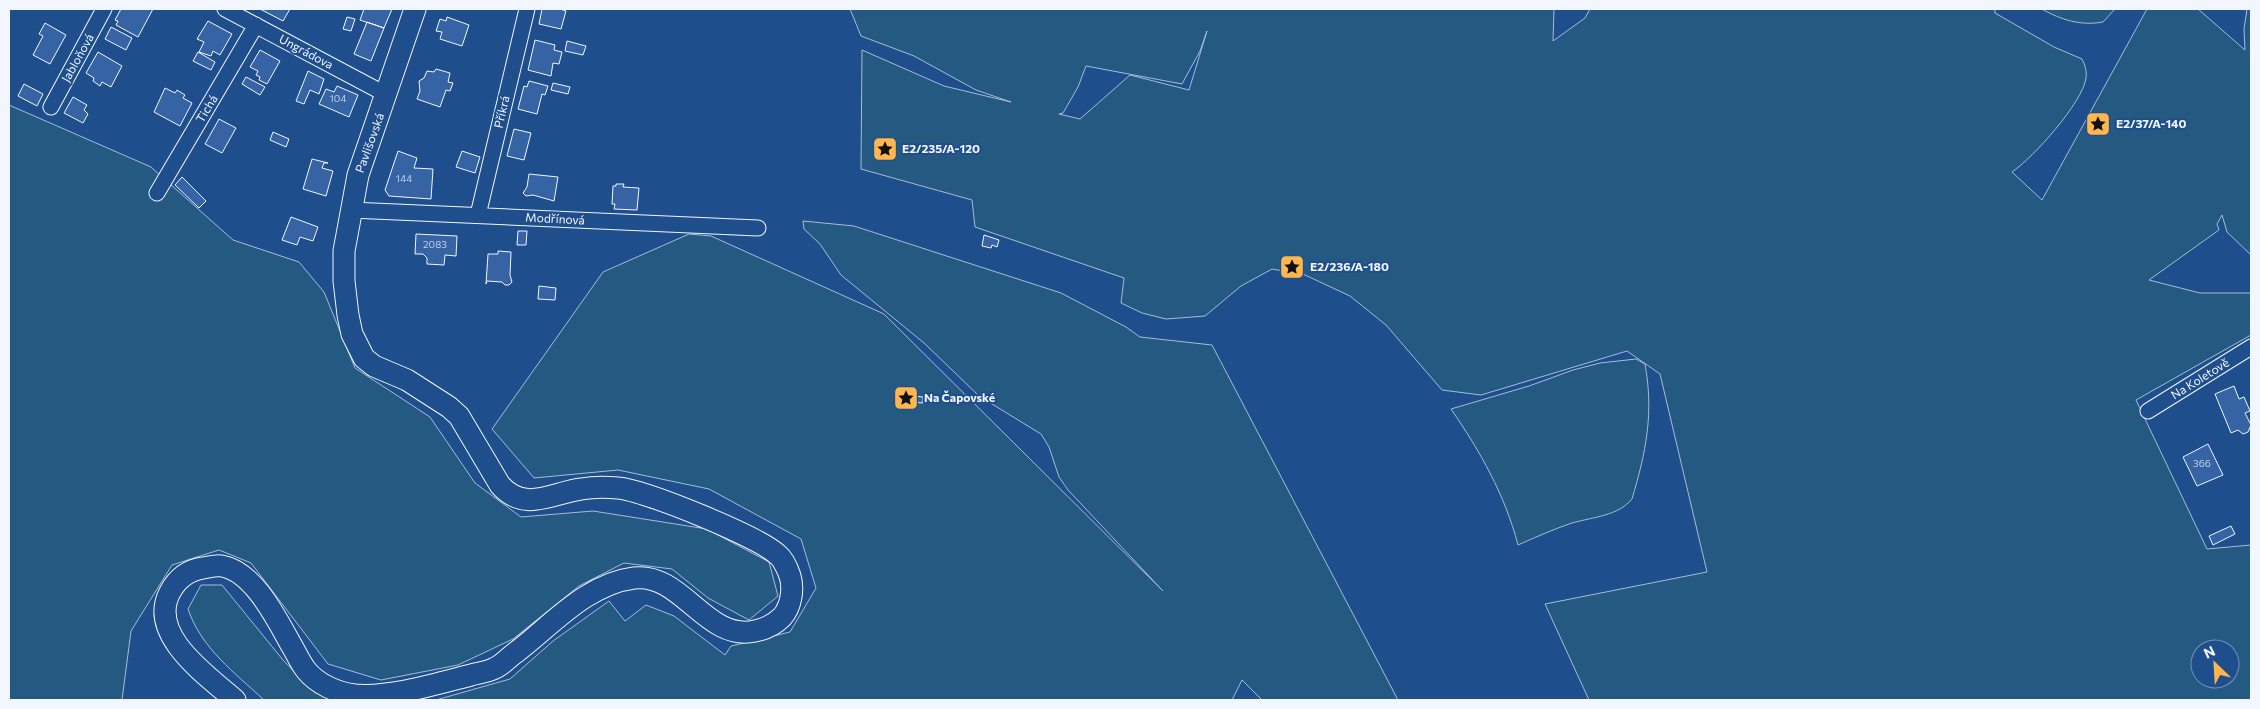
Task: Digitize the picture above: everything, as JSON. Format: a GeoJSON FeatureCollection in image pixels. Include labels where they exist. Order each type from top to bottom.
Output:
{"type":"FeatureCollection","features":[{"type":"Feature","properties":{"kind":"street","name":"Jabloňová"},"geometry":{"type":"LineString","coordinates":[[51,107],[104,9]]}},
{"type":"Feature","properties":{"kind":"street","name":"Ungrádova"},"geometry":{"type":"LineString","coordinates":[[225,9],[387,95]]}},
{"type":"Feature","properties":{"kind":"street","name":"Pavlišovská"},"geometry":{"type":"LineString","coordinates":[[235,700],[184,653],[170,637],[166,617],[166,601],[176,581],[195,569],[219,566],[233,570],[247,580],[270,608],[306,670],[325,686],[351,695],[373,695],[397,691],[494,668],[570,608],[597,590],[616,581],[639,577],[663,584],[730,631],[750,632],[769,628],[783,616],[791,600],[791,578],[780,556],[756,540],[653,498],[620,488],[581,489],[536,501],[520,498],[508,493],[500,485],[459,416],[449,407],[407,380],[374,366],[364,358],[352,334],[344,282],[344,251],[358,175],[415,9]]}},
{"type":"Feature","properties":{"kind":"street","name":"Příkrá"},"geometry":{"type":"LineString","coordinates":[[478,215],[527,9]]}},
{"type":"Feature","properties":{"kind":"street","name":"Tichá"},"geometry":{"type":"LineString","coordinates":[[157,193],[256,25]]}},
{"type":"Feature","properties":{"kind":"street","name":"Modřínová"},"geometry":{"type":"LineString","coordinates":[[351,210],[758,228]]}},
{"type":"Feature","properties":{"kind":"street","name":"Na Koletově"},"geometry":{"type":"LineString","coordinates":[[2148,411],[2251,347]]}},
{"type":"Feature","properties":{"kind":"shaded area"},"geometry":{"type":"Polygon","coordinates":[[[850,9],[1554,9],[1553,41],[1585,18],[1590,9],[1995,9],[1995,13],[2054,47],[2082,59],[2086,68],[2083,88],[2067,115],[2032,155],[2012,172],[2042,200],[2147,9],[2198,9],[2245,50],[2244,29],[2247,9],[2251,9],[2251,255],[2227,232],[2222,215],[2217,224],[2219,230],[2149,280],[2200,293],[2251,293],[2251,335],[2136,400],[2207,549],[2251,545],[2251,700],[1589,700],[1545,604],[1707,572],[1660,374],[1627,351],[1481,395],[1442,390],[1386,325],[1350,296],[1305,275],[1272,269],[1241,286],[1205,316],[1166,319],[1142,313],[1121,303],[1124,278],[975,227],[972,200],[861,169],[862,50],[944,86],[1011,102],[976,90],[914,56],[861,36],[850,9]],[[1207,31],[1200,51],[1182,84],[1086,66],[1078,87],[1063,113],[1059,114],[1080,119],[1130,75],[1189,90],[1207,31]]]}},
{"type":"Feature","properties":{"kind":"shaded area"},"geometry":{"type":"Polygon","coordinates":[[[2042,9],[2115,9],[2103,22],[2079,23],[2056,16],[2042,9]]]}},
{"type":"Feature","properties":{"kind":"shaded area"},"geometry":{"type":"Polygon","coordinates":[[[9,105],[151,167],[233,240],[299,262],[324,292],[355,368],[430,417],[475,483],[521,517],[593,511],[707,529],[769,562],[778,596],[749,620],[708,598],[672,569],[624,563],[579,586],[513,639],[458,665],[381,680],[328,664],[251,563],[219,550],[172,565],[131,631],[122,700],[9,700],[9,105]]]}},
{"type":"Feature","properties":{"kind":"shaded area"},"geometry":{"type":"Polygon","coordinates":[[[803,221],[854,226],[1061,293],[1126,327],[1140,337],[1212,345],[1398,700],[1262,700],[1242,680],[1232,700],[436,700],[510,679],[553,641],[609,601],[625,621],[646,605],[674,616],[725,655],[731,646],[790,632],[816,588],[801,539],[709,489],[618,470],[534,478],[492,429],[603,272],[689,234],[711,236],[884,314],[1163,591],[1068,490],[1059,477],[1049,447],[1041,434],[979,396],[924,343],[841,275],[820,244],[804,229],[803,221]]]}},
{"type":"Feature","properties":{"kind":"shaded area"},"geometry":{"type":"Polygon","coordinates":[[[1636,359],[1645,364],[1648,382],[1649,416],[1645,449],[1632,499],[1620,509],[1552,530],[1518,545],[1499,491],[1472,441],[1451,409],[1529,386],[1573,370],[1600,363],[1636,359]]]}},
{"type":"Feature","properties":{"kind":"shaded area"},"geometry":{"type":"Polygon","coordinates":[[[201,585],[222,585],[283,660],[314,692],[334,700],[264,700],[220,659],[201,636],[188,609],[201,585]]]}},
{"type":"Feature","properties":{"kind":"building"},"geometry":{"type":"Polygon","coordinates":[[[121,9],[153,9],[138,37],[116,25],[118,21],[115,20],[121,9]]]}},
{"type":"Feature","properties":{"kind":"building"},"geometry":{"type":"Polygon","coordinates":[[[260,9],[290,9],[283,21],[260,9]]]}},
{"type":"Feature","properties":{"kind":"building"},"geometry":{"type":"Polygon","coordinates":[[[364,9],[392,9],[384,28],[360,20],[364,9]]]}},
{"type":"Feature","properties":{"kind":"building"},"geometry":{"type":"Polygon","coordinates":[[[542,9],[566,11],[561,29],[539,24],[542,9]]]}},
{"type":"Feature","properties":{"kind":"building"},"geometry":{"type":"Polygon","coordinates":[[[347,17],[355,19],[351,31],[343,29],[347,17]]]}},
{"type":"Feature","properties":{"kind":"building"},"geometry":{"type":"Polygon","coordinates":[[[447,17],[469,25],[462,46],[440,39],[442,32],[436,31],[440,19],[446,21],[447,17]]]}},
{"type":"Feature","properties":{"kind":"building"},"geometry":{"type":"Polygon","coordinates":[[[208,21],[232,34],[220,55],[213,51],[211,56],[199,52],[204,42],[197,39],[208,21]]]}},
{"type":"Feature","properties":{"kind":"building"},"geometry":{"type":"Polygon","coordinates":[[[367,22],[384,28],[371,61],[354,54],[367,22]]]}},
{"type":"Feature","properties":{"kind":"building"},"geometry":{"type":"Polygon","coordinates":[[[45,23],[66,35],[50,64],[33,55],[43,36],[39,34],[45,23]]]}},
{"type":"Feature","properties":{"kind":"building"},"geometry":{"type":"Polygon","coordinates":[[[111,27],[132,38],[126,50],[105,39],[111,27]]]}},
{"type":"Feature","properties":{"kind":"building"},"geometry":{"type":"Polygon","coordinates":[[[535,40],[555,45],[554,50],[562,52],[559,64],[553,63],[551,76],[528,70],[535,40]]]}},
{"type":"Feature","properties":{"kind":"building"},"geometry":{"type":"Polygon","coordinates":[[[567,41],[586,46],[583,55],[565,51],[567,41]]]}},
{"type":"Feature","properties":{"kind":"building"},"geometry":{"type":"Polygon","coordinates":[[[260,50],[280,61],[267,84],[259,80],[260,77],[256,75],[258,71],[250,67],[260,50]]]}},
{"type":"Feature","properties":{"kind":"building"},"geometry":{"type":"Polygon","coordinates":[[[98,52],[122,66],[111,87],[102,82],[100,86],[93,81],[94,78],[86,73],[98,52]]]}},
{"type":"Feature","properties":{"kind":"building"},"geometry":{"type":"Polygon","coordinates":[[[198,52],[215,62],[211,70],[193,61],[198,52]]]}},
{"type":"Feature","properties":{"kind":"building"},"geometry":{"type":"Polygon","coordinates":[[[436,69],[450,73],[448,82],[453,83],[450,91],[446,90],[440,107],[417,99],[420,91],[419,81],[424,78],[427,71],[434,72],[436,69]]]}},
{"type":"Feature","properties":{"kind":"building"},"geometry":{"type":"Polygon","coordinates":[[[308,71],[324,79],[319,94],[310,90],[304,104],[296,101],[308,71]]]}},
{"type":"Feature","properties":{"kind":"building"},"geometry":{"type":"Polygon","coordinates":[[[246,77],[265,87],[260,95],[242,84],[246,77]]]}},
{"type":"Feature","properties":{"kind":"building"},"geometry":{"type":"Polygon","coordinates":[[[529,81],[548,86],[545,95],[542,94],[537,114],[518,109],[524,86],[527,87],[529,81]]]}},
{"type":"Feature","properties":{"kind":"building"},"geometry":{"type":"Polygon","coordinates":[[[553,83],[570,87],[568,94],[551,90],[553,83]]]}},
{"type":"Feature","properties":{"kind":"building"},"geometry":{"type":"Polygon","coordinates":[[[24,84],[43,94],[37,106],[18,96],[24,84]]]}},
{"type":"Feature","properties":{"kind":"building"},"geometry":{"type":"Polygon","coordinates":[[[337,86],[358,95],[349,117],[319,104],[326,89],[334,92],[337,86]]]}},
{"type":"Feature","properties":{"kind":"building"},"geometry":{"type":"Polygon","coordinates":[[[165,88],[175,93],[177,90],[185,95],[183,98],[192,103],[180,126],[154,112],[165,88]]]}},
{"type":"Feature","properties":{"kind":"building"},"geometry":{"type":"Polygon","coordinates":[[[73,97],[87,105],[84,110],[88,114],[83,123],[64,113],[73,97]]]}},
{"type":"Feature","properties":{"kind":"building"},"geometry":{"type":"Polygon","coordinates":[[[219,119],[236,128],[222,153],[205,144],[219,119]]]}},
{"type":"Feature","properties":{"kind":"building"},"geometry":{"type":"Polygon","coordinates":[[[514,129],[531,133],[524,160],[507,156],[514,129]]]}},
{"type":"Feature","properties":{"kind":"building"},"geometry":{"type":"Polygon","coordinates":[[[273,132],[289,139],[286,147],[270,140],[273,132]]]}},
{"type":"Feature","properties":{"kind":"building"},"geometry":{"type":"Polygon","coordinates":[[[398,151],[417,158],[414,168],[433,169],[431,199],[389,196],[385,190],[398,151]]]}},
{"type":"Feature","properties":{"kind":"building"},"geometry":{"type":"Polygon","coordinates":[[[462,151],[480,157],[475,173],[456,167],[462,151]]]}},
{"type":"Feature","properties":{"kind":"building"},"geometry":{"type":"Polygon","coordinates":[[[312,159],[328,163],[324,163],[322,168],[333,171],[326,196],[303,189],[312,159]]]}},
{"type":"Feature","properties":{"kind":"building"},"geometry":{"type":"Polygon","coordinates":[[[529,174],[558,177],[554,201],[533,195],[526,196],[523,193],[527,187],[529,174]]]}},
{"type":"Feature","properties":{"kind":"building"},"geometry":{"type":"Polygon","coordinates":[[[182,177],[206,201],[199,208],[175,185],[182,177]]]}},
{"type":"Feature","properties":{"kind":"building"},"geometry":{"type":"Polygon","coordinates":[[[616,184],[624,184],[623,187],[639,188],[637,210],[614,209],[615,204],[612,204],[613,186],[616,186],[616,184]]]}},
{"type":"Feature","properties":{"kind":"building"},"geometry":{"type":"Polygon","coordinates":[[[291,217],[318,227],[313,241],[300,237],[297,245],[282,240],[291,217]]]}},
{"type":"Feature","properties":{"kind":"building"},"geometry":{"type":"Polygon","coordinates":[[[518,231],[527,231],[526,245],[517,245],[518,231]]]}},
{"type":"Feature","properties":{"kind":"building"},"geometry":{"type":"Polygon","coordinates":[[[416,234],[457,236],[456,256],[445,255],[444,265],[427,264],[427,258],[423,254],[415,254],[416,234]]]}},
{"type":"Feature","properties":{"kind":"building"},"geometry":{"type":"Polygon","coordinates":[[[984,235],[999,240],[997,247],[992,245],[991,248],[982,246],[984,235]]]}},
{"type":"Feature","properties":{"kind":"building"},"geometry":{"type":"Polygon","coordinates":[[[498,251],[511,252],[510,275],[512,282],[509,285],[505,285],[502,282],[487,281],[486,284],[488,254],[498,254],[498,251]]]}},
{"type":"Feature","properties":{"kind":"building"},"geometry":{"type":"Polygon","coordinates":[[[539,286],[556,288],[555,300],[538,299],[539,286]]]}},
{"type":"Feature","properties":{"kind":"building"},"geometry":{"type":"Polygon","coordinates":[[[2234,386],[2239,399],[2244,397],[2250,411],[2245,413],[2251,425],[2248,432],[2243,434],[2238,430],[2231,433],[2215,394],[2234,386]]]}},
{"type":"Feature","properties":{"kind":"building"},"geometry":{"type":"Polygon","coordinates":[[[913,396],[923,397],[923,403],[912,402],[913,396]]]}},
{"type":"Feature","properties":{"kind":"building"},"geometry":{"type":"Polygon","coordinates":[[[2208,444],[2223,475],[2197,486],[2183,457],[2208,444]]]}},
{"type":"Feature","properties":{"kind":"building"},"geometry":{"type":"Polygon","coordinates":[[[2231,526],[2235,534],[2213,545],[2209,536],[2231,526]]]}},
{"type":"Feature","properties":{"kind":"place","name":"E2/37/A-140"},"geometry":{"type":"Point","coordinates":[2098,124]}},
{"type":"Feature","properties":{"kind":"place","name":"E2/235/A-120"},"geometry":{"type":"Point","coordinates":[885,149]}},
{"type":"Feature","properties":{"kind":"place","name":"E2/236/A-180"},"geometry":{"type":"Point","coordinates":[1292,267]}},
{"type":"Feature","properties":{"kind":"place","name":"Na Čapovské"},"geometry":{"type":"Point","coordinates":[906,398]}}]}
